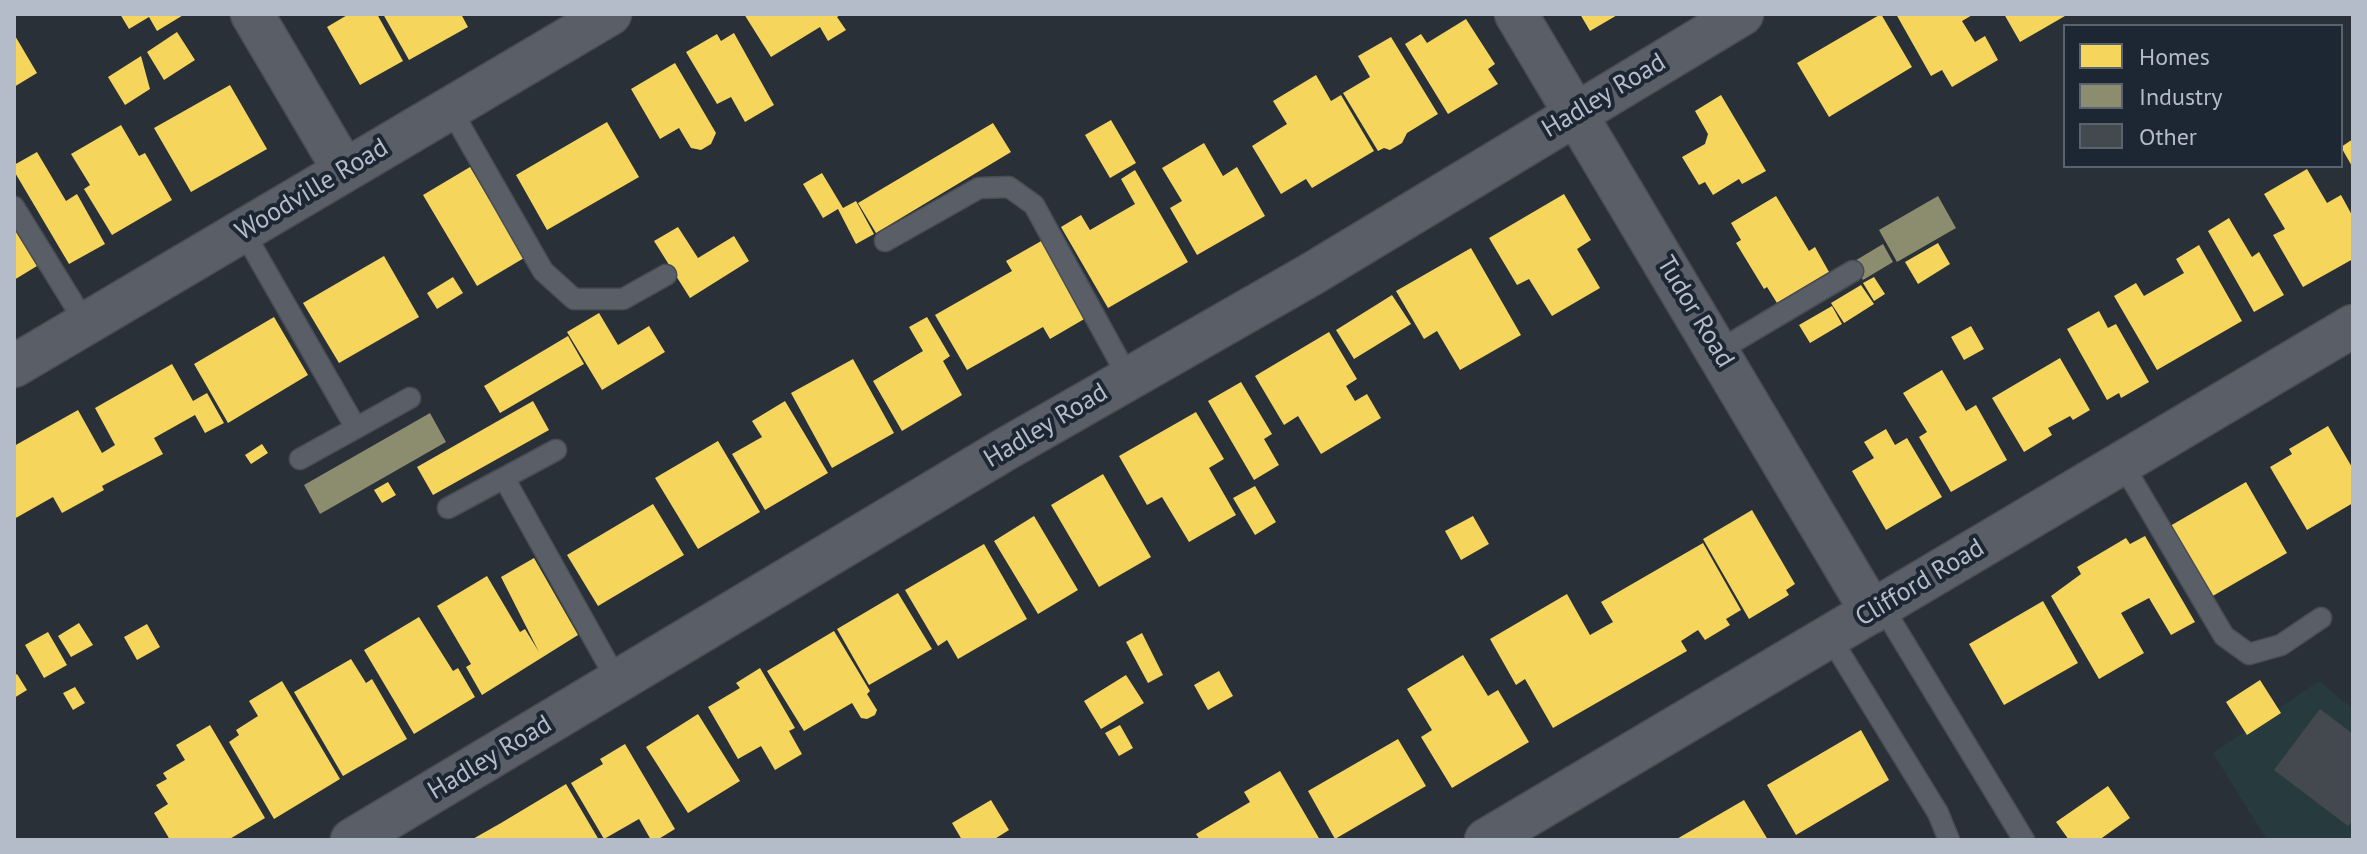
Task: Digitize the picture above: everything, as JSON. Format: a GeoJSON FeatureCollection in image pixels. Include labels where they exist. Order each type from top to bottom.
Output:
{"type":"FeatureCollection","features":[{"type":"Feature","properties":{"kind":"street"},"geometry":{"type":"LineString","coordinates":[[252,14],[344,170]]}},
{"type":"Feature","properties":{"kind":"street","name":"Woodville Road"},"geometry":{"type":"LineString","coordinates":[[14,366],[610,14]]}},
{"type":"Feature","properties":{"kind":"street","name":"Tudor Road"},"geometry":{"type":"LineString","coordinates":[[1516,14],[1877,609]]}},
{"type":"Feature","properties":{"kind":"street","name":"Hadley Road"},"geometry":{"type":"LineString","coordinates":[[352,840],[1128,377],[1310,275],[1742,14]]}},
{"type":"Feature","properties":{"kind":"street","name":"Clifford Road"},"geometry":{"type":"LineString","coordinates":[[1486,840],[2353,326]]}},
{"type":"Feature","properties":{"kind":"lane"},"geometry":{"type":"LineString","coordinates":[[450,108],[543,271],[574,299],[623,299],[666,275]]}},
{"type":"Feature","properties":{"kind":"lane"},"geometry":{"type":"LineString","coordinates":[[885,241],[979,188],[1009,187],[1034,205],[1128,377]]}},
{"type":"Feature","properties":{"kind":"lane"},"geometry":{"type":"LineString","coordinates":[[14,207],[86,324]]}},
{"type":"Feature","properties":{"kind":"lane"},"geometry":{"type":"LineString","coordinates":[[243,231],[356,428]]}},
{"type":"Feature","properties":{"kind":"lane"},"geometry":{"type":"LineString","coordinates":[[1718,351],[1853,271]]}},
{"type":"Feature","properties":{"kind":"lane"},"geometry":{"type":"LineString","coordinates":[[300,459],[410,398]]}},
{"type":"Feature","properties":{"kind":"lane"},"geometry":{"type":"LineString","coordinates":[[448,508],[556,450]]}},
{"type":"Feature","properties":{"kind":"lane"},"geometry":{"type":"LineString","coordinates":[[2122,463],[2224,636],[2249,654],[2281,645],[2321,618]]}},
{"type":"Feature","properties":{"kind":"lane"},"geometry":{"type":"LineString","coordinates":[[504,478],[618,682]]}},
{"type":"Feature","properties":{"kind":"lane"},"geometry":{"type":"LineString","coordinates":[[1877,609],[2024,840]]}},
{"type":"Feature","properties":{"kind":"lane"},"geometry":{"type":"LineString","coordinates":[[1830,637],[1938,813],[1949,840]]}},
{"type":"Feature","properties":{"kind":"green space"},"geometry":{"type":"Polygon","coordinates":[[[2319,681],[2353,709],[2353,840],[2267,840],[2213,753],[2319,681]]]}},
{"type":"Feature","properties":{"kind":"building: Homes"},"geometry":{"type":"Polygon","coordinates":[[[120,14],[185,14],[157,31],[149,17],[129,29],[120,14]]]}},
{"type":"Feature","properties":{"kind":"building: Homes"},"geometry":{"type":"Polygon","coordinates":[[[349,14],[377,14],[403,61],[360,85],[327,27],[349,14]]]}},
{"type":"Feature","properties":{"kind":"building: Homes"},"geometry":{"type":"Polygon","coordinates":[[[383,14],[461,14],[468,27],[409,60],[383,14]]]}},
{"type":"Feature","properties":{"kind":"building: Homes"},"geometry":{"type":"Polygon","coordinates":[[[744,14],[842,14],[837,17],[846,30],[828,41],[820,27],[771,57],[744,14]]]}},
{"type":"Feature","properties":{"kind":"building: Homes"},"geometry":{"type":"Polygon","coordinates":[[[1580,14],[1619,14],[1590,31],[1580,14]]]}},
{"type":"Feature","properties":{"kind":"building: Homes"},"geometry":{"type":"Polygon","coordinates":[[[1881,14],[1912,67],[1829,117],[1797,63],[1881,14]]]}},
{"type":"Feature","properties":{"kind":"building: Homes"},"geometry":{"type":"Polygon","coordinates":[[[1896,14],[1974,14],[1962,21],[1975,42],[1985,36],[1998,60],[1952,87],[1942,70],[1931,76],[1896,14]]]}},
{"type":"Feature","properties":{"kind":"building: Homes"},"geometry":{"type":"Polygon","coordinates":[[[2004,14],[2064,14],[2065,16],[2020,42],[2004,14]]]}},
{"type":"Feature","properties":{"kind":"building: Homes"},"geometry":{"type":"Polygon","coordinates":[[[1466,19],[1495,64],[1488,69],[1498,84],[1448,114],[1405,44],[1421,34],[1427,43],[1466,19]]]}},
{"type":"Feature","properties":{"kind":"building: Homes"},"geometry":{"type":"Polygon","coordinates":[[[177,32],[195,60],[164,80],[147,52],[177,32]]]}},
{"type":"Feature","properties":{"kind":"building: Homes"},"geometry":{"type":"Polygon","coordinates":[[[734,33],[774,105],[745,122],[731,97],[717,104],[686,52],[717,34],[721,41],[734,33]]]}},
{"type":"Feature","properties":{"kind":"building: Homes"},"geometry":{"type":"Polygon","coordinates":[[[14,34],[37,73],[14,87],[14,34]]]}},
{"type":"Feature","properties":{"kind":"building: Homes"},"geometry":{"type":"Polygon","coordinates":[[[1391,37],[1438,114],[1407,133],[1402,143],[1390,150],[1384,148],[1378,151],[1343,93],[1370,77],[1358,56],[1391,37]]]}},
{"type":"Feature","properties":{"kind":"building: Homes"},"geometry":{"type":"Polygon","coordinates":[[[141,56],[150,89],[125,105],[108,77],[141,56]]]}},
{"type":"Feature","properties":{"kind":"building: Homes"},"geometry":{"type":"Polygon","coordinates":[[[675,63],[716,133],[711,144],[701,150],[691,148],[679,128],[660,139],[631,89],[675,63]]]}},
{"type":"Feature","properties":{"kind":"building: Homes"},"geometry":{"type":"Polygon","coordinates":[[[1316,75],[1331,101],[1341,95],[1374,151],[1312,188],[1306,179],[1281,194],[1252,146],[1287,124],[1273,101],[1316,75]]]}},
{"type":"Feature","properties":{"kind":"building: Homes"},"geometry":{"type":"Polygon","coordinates":[[[230,85],[267,149],[191,192],[154,128],[230,85]]]}},
{"type":"Feature","properties":{"kind":"building: Homes"},"geometry":{"type":"Polygon","coordinates":[[[1721,95],[1766,171],[1742,184],[1739,179],[1713,195],[1705,182],[1699,185],[1682,157],[1705,144],[1708,134],[1695,111],[1721,95]]]}},
{"type":"Feature","properties":{"kind":"building: Homes"},"geometry":{"type":"Polygon","coordinates":[[[1111,120],[1136,163],[1110,178],[1085,135],[1111,120]]]}},
{"type":"Feature","properties":{"kind":"building: Homes"},"geometry":{"type":"Polygon","coordinates":[[[607,122],[639,177],[547,230],[516,175],[607,122]]]}},
{"type":"Feature","properties":{"kind":"building: Homes"},"geometry":{"type":"Polygon","coordinates":[[[993,123],[1011,152],[876,233],[858,203],[993,123]]]}},
{"type":"Feature","properties":{"kind":"building: Homes"},"geometry":{"type":"Polygon","coordinates":[[[121,125],[139,156],[145,153],[172,200],[112,235],[84,189],[90,185],[71,154],[121,125]]]}},
{"type":"Feature","properties":{"kind":"building: Homes"},"geometry":{"type":"Polygon","coordinates":[[[2353,139],[2353,168],[2343,150],[2343,146],[2353,139]]]}},
{"type":"Feature","properties":{"kind":"building: Homes"},"geometry":{"type":"Polygon","coordinates":[[[1204,143],[1223,176],[1237,167],[1265,216],[1197,255],[1170,208],[1182,201],[1162,168],[1204,143]]]}},
{"type":"Feature","properties":{"kind":"building: Homes"},"geometry":{"type":"Polygon","coordinates":[[[37,152],[66,201],[77,194],[105,244],[69,264],[14,171],[14,165],[37,152]]]}},
{"type":"Feature","properties":{"kind":"building: Homes"},"geometry":{"type":"Polygon","coordinates":[[[470,167],[524,258],[477,286],[423,195],[470,167]]]}},
{"type":"Feature","properties":{"kind":"building: Homes"},"geometry":{"type":"Polygon","coordinates":[[[2307,169],[2327,203],[2341,195],[2353,217],[2353,259],[2303,287],[2273,235],[2285,229],[2264,194],[2307,169]]]}},
{"type":"Feature","properties":{"kind":"building: Homes"},"geometry":{"type":"Polygon","coordinates":[[[1135,170],[1188,262],[1108,308],[1061,227],[1081,215],[1090,230],[1135,204],[1121,179],[1135,170]]]}},
{"type":"Feature","properties":{"kind":"building: Homes"},"geometry":{"type":"Polygon","coordinates":[[[822,173],[843,208],[856,201],[874,234],[856,244],[838,209],[823,218],[803,184],[822,173]]]}},
{"type":"Feature","properties":{"kind":"building: Homes"},"geometry":{"type":"Polygon","coordinates":[[[1564,194],[1591,240],[1577,249],[1600,288],[1552,316],[1529,279],[1517,285],[1489,238],[1564,194]]]}},
{"type":"Feature","properties":{"kind":"building: Homes"},"geometry":{"type":"Polygon","coordinates":[[[1776,196],[1809,251],[1815,247],[1829,272],[1777,303],[1767,287],[1764,289],[1736,243],[1741,240],[1731,223],[1776,196]]]}},
{"type":"Feature","properties":{"kind":"building: Homes"},"geometry":{"type":"Polygon","coordinates":[[[2229,218],[2252,257],[2259,252],[2284,295],[2254,312],[2208,231],[2229,218]]]}},
{"type":"Feature","properties":{"kind":"building: Homes"},"geometry":{"type":"Polygon","coordinates":[[[678,227],[698,258],[734,236],[749,261],[690,298],[654,241],[678,227]]]}},
{"type":"Feature","properties":{"kind":"building: Homes"},"geometry":{"type":"Polygon","coordinates":[[[14,228],[37,266],[14,280],[14,228]]]}},
{"type":"Feature","properties":{"kind":"building: Homes"},"geometry":{"type":"Polygon","coordinates":[[[1043,240],[1086,318],[1050,339],[1043,327],[967,370],[935,315],[1012,271],[1006,261],[1043,240]]]}},
{"type":"Feature","properties":{"kind":"building: Homes"},"geometry":{"type":"Polygon","coordinates":[[[1938,243],[1950,264],[1918,284],[1905,262],[1938,243]]]}},
{"type":"Feature","properties":{"kind":"building: Homes"},"geometry":{"type":"Polygon","coordinates":[[[2199,245],[2242,321],[2157,370],[2114,296],[2136,283],[2144,296],[2184,273],[2176,259],[2199,245]]]}},
{"type":"Feature","properties":{"kind":"building: Homes"},"geometry":{"type":"Polygon","coordinates":[[[1471,248],[1521,335],[1460,370],[1437,331],[1424,339],[1396,291],[1471,248]]]}},
{"type":"Feature","properties":{"kind":"building: Homes"},"geometry":{"type":"Polygon","coordinates":[[[384,256],[419,317],[339,363],[303,303],[384,256]]]}},
{"type":"Feature","properties":{"kind":"building: Homes"},"geometry":{"type":"Polygon","coordinates":[[[453,277],[463,293],[437,309],[427,293],[453,277]]]}},
{"type":"Feature","properties":{"kind":"building: Homes"},"geometry":{"type":"Polygon","coordinates":[[[1874,277],[1885,294],[1874,301],[1863,283],[1874,277]]]}},
{"type":"Feature","properties":{"kind":"building: Homes"},"geometry":{"type":"Polygon","coordinates":[[[1861,285],[1874,304],[1844,323],[1831,303],[1861,285]]]}},
{"type":"Feature","properties":{"kind":"building: Homes"},"geometry":{"type":"Polygon","coordinates":[[[1392,295],[1411,324],[1354,359],[1336,330],[1392,295]]]}},
{"type":"Feature","properties":{"kind":"building: Homes"},"geometry":{"type":"Polygon","coordinates":[[[1832,306],[1842,324],[1810,343],[1799,325],[1832,306]]]}},
{"type":"Feature","properties":{"kind":"building: Homes"},"geometry":{"type":"Polygon","coordinates":[[[2099,311],[2108,328],[2116,324],[2149,382],[2121,398],[2119,393],[2107,400],[2067,329],[2099,311]]]}},
{"type":"Feature","properties":{"kind":"building: Homes"},"geometry":{"type":"Polygon","coordinates":[[[599,313],[618,345],[649,326],[665,352],[602,390],[567,332],[599,313]]]}},
{"type":"Feature","properties":{"kind":"building: Homes"},"geometry":{"type":"Polygon","coordinates":[[[274,317],[308,375],[228,423],[194,364],[274,317]]]}},
{"type":"Feature","properties":{"kind":"building: Homes"},"geometry":{"type":"Polygon","coordinates":[[[927,317],[950,356],[943,361],[962,395],[902,431],[873,381],[923,351],[909,327],[927,317]]]}},
{"type":"Feature","properties":{"kind":"building: Homes"},"geometry":{"type":"Polygon","coordinates":[[[1971,326],[1984,349],[1964,360],[1951,337],[1971,326]]]}},
{"type":"Feature","properties":{"kind":"building: Homes"},"geometry":{"type":"Polygon","coordinates":[[[1329,332],[1357,379],[1346,386],[1355,401],[1367,394],[1381,418],[1321,454],[1298,416],[1284,425],[1255,376],[1329,332]]]}},
{"type":"Feature","properties":{"kind":"building: Homes"},"geometry":{"type":"Polygon","coordinates":[[[568,336],[584,364],[500,413],[484,386],[568,336]]]}},
{"type":"Feature","properties":{"kind":"building: Homes"},"geometry":{"type":"Polygon","coordinates":[[[2060,358],[2090,410],[2073,420],[2070,416],[2048,428],[2052,435],[2024,452],[1992,398],[2060,358]]]}},
{"type":"Feature","properties":{"kind":"building: Homes"},"geometry":{"type":"Polygon","coordinates":[[[853,359],[894,433],[832,468],[791,393],[853,359]]]}},
{"type":"Feature","properties":{"kind":"building: Homes"},"geometry":{"type":"Polygon","coordinates":[[[172,364],[193,401],[207,393],[224,423],[205,433],[195,415],[154,438],[163,454],[102,486],[104,490],[62,513],[53,497],[14,519],[14,446],[78,410],[102,453],[115,445],[95,408],[172,364]]]}},
{"type":"Feature","properties":{"kind":"building: Homes"},"geometry":{"type":"Polygon","coordinates":[[[1942,370],[1966,411],[1976,405],[2007,460],[1951,492],[1919,437],[1927,432],[1903,393],[1942,370]]]}},
{"type":"Feature","properties":{"kind":"building: Homes"},"geometry":{"type":"Polygon","coordinates":[[[1241,382],[1272,434],[1264,439],[1279,465],[1254,480],[1208,401],[1241,382]]]}},
{"type":"Feature","properties":{"kind":"building: Homes"},"geometry":{"type":"Polygon","coordinates":[[[533,401],[549,430],[433,495],[417,467],[533,401]]]}},
{"type":"Feature","properties":{"kind":"building: Homes"},"geometry":{"type":"Polygon","coordinates":[[[785,401],[828,473],[765,510],[732,454],[762,437],[752,421],[785,401]]]}},
{"type":"Feature","properties":{"kind":"building: Homes"},"geometry":{"type":"Polygon","coordinates":[[[1196,412],[1224,459],[1209,468],[1236,515],[1189,542],[1162,497],[1147,505],[1119,456],[1196,412]]]}},
{"type":"Feature","properties":{"kind":"building: Homes"},"geometry":{"type":"Polygon","coordinates":[[[2328,426],[2353,469],[2353,503],[2307,530],[2270,467],[2292,454],[2289,449],[2328,426]]]}},
{"type":"Feature","properties":{"kind":"building: Homes"},"geometry":{"type":"Polygon","coordinates":[[[1886,429],[1895,445],[1907,438],[1942,497],[1886,530],[1852,471],[1874,458],[1864,442],[1886,429]]]}},
{"type":"Feature","properties":{"kind":"building: Homes"},"geometry":{"type":"Polygon","coordinates":[[[718,441],[760,512],[698,549],[655,478],[718,441]]]}},
{"type":"Feature","properties":{"kind":"building: Homes"},"geometry":{"type":"Polygon","coordinates":[[[262,444],[268,453],[251,464],[245,455],[262,444]]]}},
{"type":"Feature","properties":{"kind":"building: Homes"},"geometry":{"type":"Polygon","coordinates":[[[1103,474],[1151,557],[1099,587],[1051,505],[1103,474]]]}},
{"type":"Feature","properties":{"kind":"building: Homes"},"geometry":{"type":"Polygon","coordinates":[[[388,482],[396,495],[382,503],[374,490],[388,482]]]}},
{"type":"Feature","properties":{"kind":"building: Homes"},"geometry":{"type":"Polygon","coordinates":[[[2246,482],[2287,553],[2211,597],[2170,526],[2246,482]]]}},
{"type":"Feature","properties":{"kind":"building: Homes"},"geometry":{"type":"Polygon","coordinates":[[[1255,486],[1276,522],[1255,535],[1233,498],[1255,486]]]}},
{"type":"Feature","properties":{"kind":"building: Homes"},"geometry":{"type":"Polygon","coordinates":[[[653,504],[684,555],[598,606],[567,555],[653,504]]]}},
{"type":"Feature","properties":{"kind":"building: Homes"},"geometry":{"type":"Polygon","coordinates":[[[1752,510],[1795,584],[1786,590],[1789,595],[1749,619],[1703,539],[1752,510]]]}},
{"type":"Feature","properties":{"kind":"building: Homes"},"geometry":{"type":"Polygon","coordinates":[[[1034,516],[1078,590],[1038,614],[994,541],[1034,516]]]}},
{"type":"Feature","properties":{"kind":"building: Homes"},"geometry":{"type":"Polygon","coordinates":[[[1473,516],[1489,544],[1461,560],[1445,531],[1473,516]]]}},
{"type":"Feature","properties":{"kind":"building: Homes"},"geometry":{"type":"Polygon","coordinates":[[[2145,536],[2195,622],[2171,635],[2149,598],[2121,613],[2144,653],[2099,679],[2051,596],[2081,574],[2077,567],[2126,538],[2130,544],[2145,536]]]}},
{"type":"Feature","properties":{"kind":"building: Homes"},"geometry":{"type":"Polygon","coordinates":[[[1703,543],[1741,610],[1726,619],[1730,625],[1705,640],[1698,630],[1681,641],[1687,651],[1553,728],[1525,679],[1516,685],[1490,639],[1567,594],[1590,635],[1613,622],[1601,602],[1703,543]]]}},
{"type":"Feature","properties":{"kind":"building: Homes"},"geometry":{"type":"Polygon","coordinates":[[[984,544],[1027,619],[958,659],[947,640],[938,646],[905,590],[984,544]]]}},
{"type":"Feature","properties":{"kind":"building: Homes"},"geometry":{"type":"Polygon","coordinates":[[[534,558],[578,635],[482,695],[466,667],[471,664],[437,606],[487,576],[520,632],[525,629],[539,652],[501,577],[534,558]]]}},
{"type":"Feature","properties":{"kind":"building: Homes"},"geometry":{"type":"Polygon","coordinates":[[[898,593],[932,649],[869,685],[837,629],[898,593]]]}},
{"type":"Feature","properties":{"kind":"building: Homes"},"geometry":{"type":"Polygon","coordinates":[[[2043,601],[2078,663],[2004,705],[1969,644],[2043,601]]]}},
{"type":"Feature","properties":{"kind":"building: Homes"},"geometry":{"type":"Polygon","coordinates":[[[419,617],[453,671],[458,668],[475,697],[414,734],[364,650],[419,617]]]}},
{"type":"Feature","properties":{"kind":"building: Homes"},"geometry":{"type":"Polygon","coordinates":[[[79,623],[93,645],[71,657],[58,636],[79,623]]]}},
{"type":"Feature","properties":{"kind":"building: Homes"},"geometry":{"type":"Polygon","coordinates":[[[147,624],[160,647],[137,660],[124,637],[147,624]]]}},
{"type":"Feature","properties":{"kind":"building: Homes"},"geometry":{"type":"Polygon","coordinates":[[[834,631],[870,691],[867,694],[877,710],[867,719],[861,718],[852,703],[804,731],[767,671],[834,631]]]}},
{"type":"Feature","properties":{"kind":"building: Homes"},"geometry":{"type":"Polygon","coordinates":[[[48,632],[67,665],[44,678],[25,645],[48,632]]]}},
{"type":"Feature","properties":{"kind":"building: Homes"},"geometry":{"type":"Polygon","coordinates":[[[1142,633],[1163,675],[1148,683],[1126,642],[1142,633]]]}},
{"type":"Feature","properties":{"kind":"building: Homes"},"geometry":{"type":"Polygon","coordinates":[[[1463,655],[1488,696],[1498,690],[1529,742],[1452,788],[1421,737],[1432,730],[1407,689],[1463,655]]]}},
{"type":"Feature","properties":{"kind":"building: Homes"},"geometry":{"type":"Polygon","coordinates":[[[351,659],[366,683],[372,679],[407,739],[343,776],[294,692],[351,659]]]}},
{"type":"Feature","properties":{"kind":"building: Homes"},"geometry":{"type":"Polygon","coordinates":[[[760,668],[795,728],[789,731],[802,754],[775,770],[761,746],[738,759],[708,707],[740,688],[736,683],[760,668]]]}},
{"type":"Feature","properties":{"kind":"building: Homes"},"geometry":{"type":"Polygon","coordinates":[[[1219,671],[1233,696],[1208,710],[1194,685],[1219,671]]]}},
{"type":"Feature","properties":{"kind":"building: Homes"},"geometry":{"type":"Polygon","coordinates":[[[17,674],[27,690],[14,698],[14,676],[17,674]]]}},
{"type":"Feature","properties":{"kind":"building: Homes"},"geometry":{"type":"Polygon","coordinates":[[[1126,675],[1144,703],[1101,729],[1084,701],[1126,675]]]}},
{"type":"Feature","properties":{"kind":"building: Homes"},"geometry":{"type":"Polygon","coordinates":[[[2260,680],[2281,713],[2247,735],[2226,702],[2260,680]]]}},
{"type":"Feature","properties":{"kind":"building: Homes"},"geometry":{"type":"Polygon","coordinates":[[[282,681],[340,779],[274,819],[229,742],[239,735],[236,730],[258,716],[249,701],[282,681]]]}},
{"type":"Feature","properties":{"kind":"building: Homes"},"geometry":{"type":"Polygon","coordinates":[[[75,687],[85,703],[73,710],[63,693],[75,687]]]}},
{"type":"Feature","properties":{"kind":"building: Homes"},"geometry":{"type":"Polygon","coordinates":[[[698,714],[740,781],[688,813],[646,747],[698,714]]]}},
{"type":"Feature","properties":{"kind":"building: Homes"},"geometry":{"type":"Polygon","coordinates":[[[210,725],[265,818],[228,840],[170,840],[154,813],[168,804],[156,785],[167,779],[163,773],[185,760],[176,745],[210,725]]]}},
{"type":"Feature","properties":{"kind":"building: Homes"},"geometry":{"type":"Polygon","coordinates":[[[1120,725],[1133,748],[1119,756],[1105,733],[1120,725]]]}},
{"type":"Feature","properties":{"kind":"building: Homes"},"geometry":{"type":"Polygon","coordinates":[[[1861,730],[1889,780],[1796,835],[1767,785],[1861,730]]]}},
{"type":"Feature","properties":{"kind":"building: Homes"},"geometry":{"type":"Polygon","coordinates":[[[1398,739],[1426,786],[1335,839],[1308,791],[1398,739]]]}},
{"type":"Feature","properties":{"kind":"building: Homes"},"geometry":{"type":"Polygon","coordinates":[[[625,744],[675,829],[657,840],[651,840],[639,819],[604,839],[571,783],[603,764],[600,759],[625,744]]]}},
{"type":"Feature","properties":{"kind":"building: Homes"},"geometry":{"type":"Polygon","coordinates":[[[1280,771],[1320,840],[1200,840],[1196,834],[1250,802],[1244,792],[1280,771]]]}},
{"type":"Feature","properties":{"kind":"building: Homes"},"geometry":{"type":"Polygon","coordinates":[[[566,784],[599,840],[471,840],[501,823],[566,784]]]}},
{"type":"Feature","properties":{"kind":"building: Homes"},"geometry":{"type":"Polygon","coordinates":[[[2108,786],[2130,818],[2099,840],[2069,840],[2056,822],[2108,786]]]}},
{"type":"Feature","properties":{"kind":"building: Homes"},"geometry":{"type":"Polygon","coordinates":[[[991,800],[1009,830],[993,840],[962,840],[952,823],[991,800]]]}},
{"type":"Feature","properties":{"kind":"building: Homes"},"geometry":{"type":"Polygon","coordinates":[[[1744,800],[1768,840],[1675,840],[1744,800]]]}},
{"type":"Feature","properties":{"kind":"building: Industry"},"geometry":{"type":"Polygon","coordinates":[[[1938,196],[1956,228],[1897,262],[1879,230],[1938,196]]]}},
{"type":"Feature","properties":{"kind":"building: Industry"},"geometry":{"type":"Polygon","coordinates":[[[1883,244],[1893,262],[1863,280],[1853,262],[1883,244]]]}},
{"type":"Feature","properties":{"kind":"building: Industry"},"geometry":{"type":"Polygon","coordinates":[[[430,413],[446,442],[320,514],[304,485],[430,413]]]}},
{"type":"Feature","properties":{"kind":"building: Other"},"geometry":{"type":"Polygon","coordinates":[[[2320,709],[2353,734],[2353,820],[2348,826],[2274,770],[2320,709]]]}}]}
